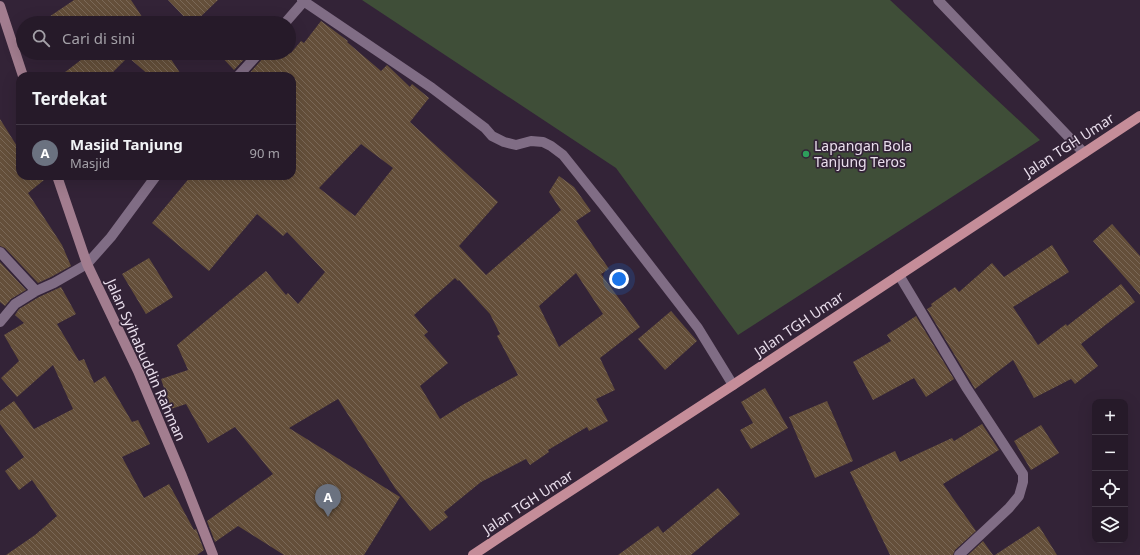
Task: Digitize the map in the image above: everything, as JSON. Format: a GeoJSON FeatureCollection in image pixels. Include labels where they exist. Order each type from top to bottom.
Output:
{"type":"FeatureCollection","features":[{"type":"Feature","properties":{"kind":"main road","name":"Jalan TGH Umar"},"geometry":{"type":"LineString","coordinates":[[473,555],[1140,116]]}},
{"type":"Feature","properties":{"kind":"street"},"geometry":{"type":"LineString","coordinates":[[291,16],[304,0],[432,88],[485,128],[492,136],[504,142],[516,145],[531,141],[543,142],[563,155],[698,328],[733,385]]}},
{"type":"Feature","properties":{"kind":"street"},"geometry":{"type":"LineString","coordinates":[[938,0],[1084,153]]}},
{"type":"Feature","properties":{"kind":"street"},"geometry":{"type":"LineString","coordinates":[[0,6],[16,55]]}},
{"type":"Feature","properties":{"kind":"street"},"geometry":{"type":"LineString","coordinates":[[18,60],[22,72]]}},
{"type":"Feature","properties":{"kind":"street"},"geometry":{"type":"LineString","coordinates":[[241,72],[252,60]]}},
{"type":"Feature","properties":{"kind":"street","name":"Jalan Syihabuddin Rahman"},"geometry":{"type":"LineString","coordinates":[[58,180],[87,264],[138,371],[213,555]]}},
{"type":"Feature","properties":{"kind":"street"},"geometry":{"type":"LineString","coordinates":[[0,322],[15,304],[87,264],[111,237],[153,180]]}},
{"type":"Feature","properties":{"kind":"street"},"geometry":{"type":"LineString","coordinates":[[0,252],[36,291]]}},
{"type":"Feature","properties":{"kind":"street"},"geometry":{"type":"LineString","coordinates":[[899,276],[966,387],[1023,474],[1023,482],[1019,496],[1009,508],[959,555]]}},
{"type":"Feature","properties":{"kind":"green space","name":"Lapangan Bola Tanjung Teros"},"geometry":{"type":"Polygon","coordinates":[[[362,0],[890,0],[1040,140],[738,335],[616,168],[362,0]]]}},
{"type":"Feature","properties":{"kind":"building"},"geometry":{"type":"Polygon","coordinates":[[[74,0],[131,0],[141,16],[50,16],[74,0]]]}},
{"type":"Feature","properties":{"kind":"building"},"geometry":{"type":"Polygon","coordinates":[[[168,0],[218,0],[201,16],[183,16],[168,0]]]}},
{"type":"Feature","properties":{"kind":"building"},"geometry":{"type":"Polygon","coordinates":[[[321,21],[348,41],[347,42],[381,71],[387,65],[410,87],[412,84],[429,98],[410,122],[498,202],[459,246],[486,275],[561,210],[549,192],[559,176],[574,187],[591,211],[576,221],[609,269],[601,274],[640,327],[600,358],[615,390],[596,399],[608,421],[589,431],[587,427],[548,450],[549,452],[530,465],[526,459],[481,482],[444,512],[448,517],[430,531],[395,488],[338,399],[289,428],[400,497],[364,555],[284,555],[238,526],[215,542],[207,521],[273,474],[235,427],[208,443],[186,404],[171,409],[161,379],[188,370],[177,345],[266,271],[286,295],[288,293],[298,304],[325,272],[287,232],[283,236],[257,214],[209,271],[152,223],[188,180],[296,180],[296,72],[251,72],[261,60],[296,60],[296,47],[301,41],[304,43],[321,21]],[[361,144],[319,188],[355,216],[393,168],[361,144]],[[576,273],[539,306],[559,347],[603,314],[576,273]],[[455,278],[414,315],[428,332],[424,335],[448,363],[420,386],[440,419],[464,404],[518,375],[497,336],[500,334],[490,314],[459,280],[458,281],[455,278]]]}},
{"type":"Feature","properties":{"kind":"building"},"geometry":{"type":"Polygon","coordinates":[[[81,60],[125,60],[113,72],[65,72],[81,60]]]}},
{"type":"Feature","properties":{"kind":"building"},"geometry":{"type":"Polygon","coordinates":[[[131,60],[172,60],[179,72],[145,72],[131,60]]]}},
{"type":"Feature","properties":{"kind":"building"},"geometry":{"type":"Polygon","coordinates":[[[225,60],[243,60],[234,70],[225,60]]]}},
{"type":"Feature","properties":{"kind":"building"},"geometry":{"type":"Polygon","coordinates":[[[0,119],[16,145],[16,180],[44,180],[28,193],[62,245],[71,266],[38,283],[5,248],[0,246],[0,119]]]}},
{"type":"Feature","properties":{"kind":"building"},"geometry":{"type":"Polygon","coordinates":[[[1112,224],[1140,256],[1140,295],[1093,241],[1112,224]]]}},
{"type":"Feature","properties":{"kind":"building"},"geometry":{"type":"Polygon","coordinates":[[[1052,245],[1069,272],[1013,307],[1038,345],[1066,324],[1067,326],[1121,284],[1135,302],[1081,344],[1098,366],[1075,384],[1071,379],[1034,398],[1013,360],[975,389],[927,309],[932,306],[931,304],[955,287],[959,292],[992,263],[1004,277],[1052,245]]]}},
{"type":"Feature","properties":{"kind":"building"},"geometry":{"type":"Polygon","coordinates":[[[149,258],[173,297],[146,314],[122,274],[149,258]]]}},
{"type":"Feature","properties":{"kind":"building"},"geometry":{"type":"Polygon","coordinates":[[[0,262],[26,290],[11,299],[5,306],[0,302],[0,262]]]}},
{"type":"Feature","properties":{"kind":"building"},"geometry":{"type":"Polygon","coordinates":[[[61,287],[76,314],[57,324],[79,361],[84,359],[94,383],[105,376],[132,422],[138,420],[150,444],[122,457],[144,498],[169,484],[194,530],[196,529],[204,550],[197,555],[6,555],[35,535],[57,516],[32,480],[19,490],[5,471],[24,457],[0,424],[0,411],[14,401],[34,429],[73,409],[53,365],[17,397],[1,378],[19,361],[4,335],[24,323],[15,315],[19,309],[39,297],[61,287]]]}},
{"type":"Feature","properties":{"kind":"building"},"geometry":{"type":"Polygon","coordinates":[[[671,311],[697,341],[665,370],[638,339],[671,311]]]}},
{"type":"Feature","properties":{"kind":"building"},"geometry":{"type":"Polygon","coordinates":[[[916,316],[954,379],[926,397],[914,378],[873,400],[853,362],[891,341],[887,335],[916,316]]]}},
{"type":"Feature","properties":{"kind":"building"},"geometry":{"type":"Polygon","coordinates":[[[765,388],[788,428],[751,449],[740,430],[753,423],[741,402],[765,388]]]}},
{"type":"Feature","properties":{"kind":"building"},"geometry":{"type":"Polygon","coordinates":[[[827,401],[853,461],[815,478],[789,417],[827,401]]]}},
{"type":"Feature","properties":{"kind":"building"},"geometry":{"type":"Polygon","coordinates":[[[982,424],[999,450],[943,484],[976,531],[955,550],[953,555],[890,555],[850,472],[895,451],[900,462],[952,438],[954,441],[982,424]]]}},
{"type":"Feature","properties":{"kind":"building"},"geometry":{"type":"Polygon","coordinates":[[[1041,425],[1059,453],[1031,470],[1014,441],[1041,425]]]}},
{"type":"Feature","properties":{"kind":"building"},"geometry":{"type":"Polygon","coordinates":[[[718,488],[740,514],[691,555],[618,555],[658,526],[663,533],[718,488]]]}},
{"type":"Feature","properties":{"kind":"building"},"geometry":{"type":"Polygon","coordinates":[[[1039,526],[1057,555],[995,555],[1039,526]]]}},
{"type":"Feature","properties":{"kind":"building"},"geometry":{"type":"Polygon","coordinates":[[[983,541],[993,555],[968,555],[983,541]]]}},
{"type":"Feature","properties":{"kind":"place","name":"Lapangan Bola Tanjung Teros"},"geometry":{"type":"Point","coordinates":[806,154]}},
{"type":"Feature","properties":{"kind":"place","name":"Masjid Tanjung"},"geometry":{"type":"Point","coordinates":[328,517]}}]}
